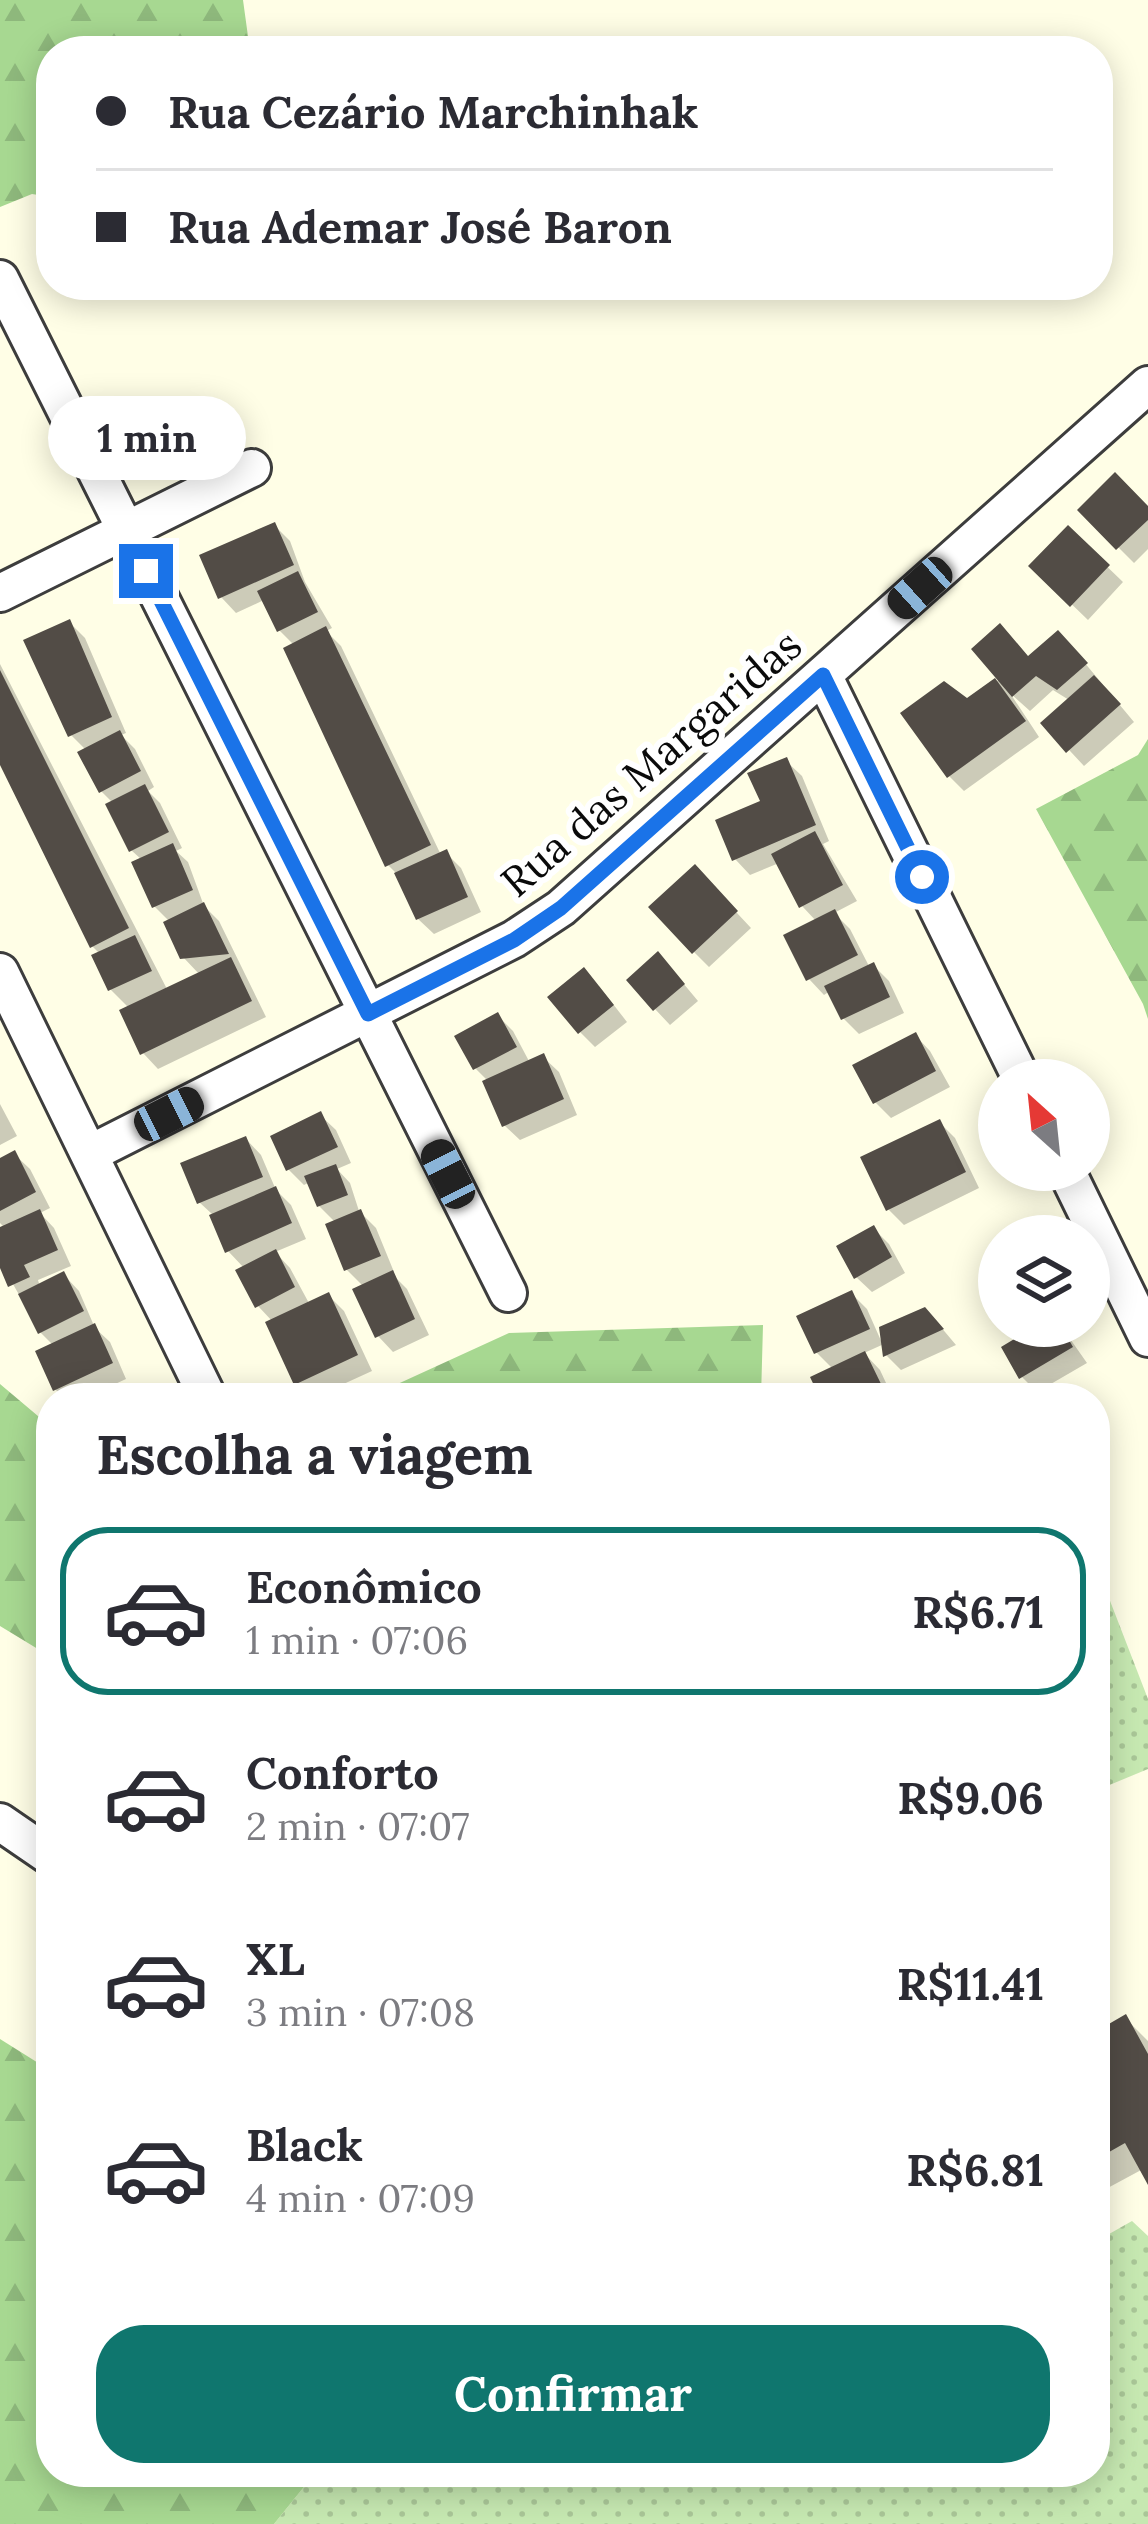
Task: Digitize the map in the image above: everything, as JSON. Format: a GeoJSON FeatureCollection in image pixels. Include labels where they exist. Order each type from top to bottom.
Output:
{"type":"FeatureCollection","features":[{"type":"Feature","properties":{"kind":"street"},"geometry":{"type":"LineString","coordinates":[[0,279],[508,1293]]}},
{"type":"Feature","properties":{"kind":"street","name":"Rua das Margaridas"},"geometry":{"type":"LineString","coordinates":[[88,1154],[514,940],[561,908],[1148,385]]}},
{"type":"Feature","properties":{"kind":"street"},"geometry":{"type":"LineString","coordinates":[[0,593],[252,468]]}},
{"type":"Feature","properties":{"kind":"street"},"geometry":{"type":"LineString","coordinates":[[823,675],[1012,1059]]}},
{"type":"Feature","properties":{"kind":"street"},"geometry":{"type":"LineString","coordinates":[[2,980],[201,1383]]}},
{"type":"Feature","properties":{"kind":"street"},"geometry":{"type":"LineString","coordinates":[[1076,1191],[1148,1338]]}},
{"type":"Feature","properties":{"kind":"street"},"geometry":{"type":"LineString","coordinates":[[0,1822],[36,1847]]}},
{"type":"Feature","properties":{"kind":"green space"},"geometry":{"type":"Polygon","coordinates":[[[0,0],[243,0],[248,36],[36,36],[36,195],[0,207],[0,0]]]}},
{"type":"Feature","properties":{"kind":"green space"},"geometry":{"type":"Polygon","coordinates":[[[1148,739],[1148,1019],[1036,809],[1138,755],[1148,739]]]}},
{"type":"Feature","properties":{"kind":"green space"},"geometry":{"type":"Polygon","coordinates":[[[763,1325],[761,1383],[400,1383],[509,1333],[763,1325]]]}},
{"type":"Feature","properties":{"kind":"green space"},"geometry":{"type":"Polygon","coordinates":[[[0,1384],[36,1414],[36,1648],[0,1626],[0,1384]]]}},
{"type":"Feature","properties":{"kind":"green space"},"geometry":{"type":"Polygon","coordinates":[[[1110,1601],[1148,1699],[1148,1769],[1110,1785],[1110,1601]]]}},
{"type":"Feature","properties":{"kind":"green space"},"geometry":{"type":"Polygon","coordinates":[[[0,2039],[36,2062],[36,2487],[304,2487],[274,2524],[0,2524],[0,2039]]]}},
{"type":"Feature","properties":{"kind":"green space"},"geometry":{"type":"Polygon","coordinates":[[[1132,2221],[1148,2236],[1148,2524],[274,2524],[304,2487],[1110,2487],[1110,2233],[1132,2221]]]}},
{"type":"Feature","properties":{"kind":"building"},"geometry":{"type":"Polygon","coordinates":[[[1115,472],[1148,506],[1148,520],[1116,550],[1077,510],[1115,472]]]}},
{"type":"Feature","properties":{"kind":"building"},"geometry":{"type":"Polygon","coordinates":[[[275,522],[294,565],[218,599],[199,555],[275,522]]]}},
{"type":"Feature","properties":{"kind":"building"},"geometry":{"type":"Polygon","coordinates":[[[1068,525],[1110,565],[1070,607],[1028,566],[1068,525]]]}},
{"type":"Feature","properties":{"kind":"building"},"geometry":{"type":"Polygon","coordinates":[[[298,571],[318,612],[277,632],[257,591],[298,571]]]}},
{"type":"Feature","properties":{"kind":"building"},"geometry":{"type":"Polygon","coordinates":[[[70,619],[112,717],[68,737],[23,640],[70,619]]]}},
{"type":"Feature","properties":{"kind":"building"},"geometry":{"type":"Polygon","coordinates":[[[1000,623],[1028,656],[1058,630],[1088,663],[1057,690],[1036,676],[1012,697],[971,649],[1000,623]]]}},
{"type":"Feature","properties":{"kind":"building"},"geometry":{"type":"Polygon","coordinates":[[[326,626],[431,845],[385,867],[283,648],[326,626]]]}},
{"type":"Feature","properties":{"kind":"building"},"geometry":{"type":"Polygon","coordinates":[[[0,670],[129,928],[90,948],[0,765],[0,670]]]}},
{"type":"Feature","properties":{"kind":"building"},"geometry":{"type":"Polygon","coordinates":[[[1094,675],[1121,704],[1066,753],[1040,723],[1094,675]]]}},
{"type":"Feature","properties":{"kind":"building"},"geometry":{"type":"Polygon","coordinates":[[[995,678],[1026,721],[947,778],[900,713],[944,681],[967,698],[995,678]]]}},
{"type":"Feature","properties":{"kind":"building"},"geometry":{"type":"Polygon","coordinates":[[[120,730],[141,771],[99,793],[77,752],[120,730]]]}},
{"type":"Feature","properties":{"kind":"building"},"geometry":{"type":"Polygon","coordinates":[[[787,757],[816,825],[732,861],[715,820],[760,801],[747,773],[787,757]]]}},
{"type":"Feature","properties":{"kind":"building"},"geometry":{"type":"Polygon","coordinates":[[[145,784],[169,832],[129,852],[105,804],[145,784]]]}},
{"type":"Feature","properties":{"kind":"building"},"geometry":{"type":"Polygon","coordinates":[[[815,831],[843,885],[799,908],[771,854],[815,831]]]}},
{"type":"Feature","properties":{"kind":"building"},"geometry":{"type":"Polygon","coordinates":[[[173,843],[193,890],[152,908],[131,862],[173,843]]]}},
{"type":"Feature","properties":{"kind":"building"},"geometry":{"type":"Polygon","coordinates":[[[447,849],[468,897],[416,920],[394,873],[447,849]]]}},
{"type":"Feature","properties":{"kind":"building"},"geometry":{"type":"Polygon","coordinates":[[[695,864],[738,911],[692,954],[648,907],[695,864]]]}},
{"type":"Feature","properties":{"kind":"building"},"geometry":{"type":"Polygon","coordinates":[[[204,902],[229,954],[180,959],[163,922],[204,902]]]}},
{"type":"Feature","properties":{"kind":"building"},"geometry":{"type":"Polygon","coordinates":[[[835,909],[858,955],[806,981],[783,935],[835,909]]]}},
{"type":"Feature","properties":{"kind":"building"},"geometry":{"type":"Polygon","coordinates":[[[135,935],[152,971],[108,991],[91,955],[135,935]]]}},
{"type":"Feature","properties":{"kind":"building"},"geometry":{"type":"Polygon","coordinates":[[[658,951],[685,984],[653,1011],[626,980],[658,951]]]}},
{"type":"Feature","properties":{"kind":"building"},"geometry":{"type":"Polygon","coordinates":[[[231,957],[252,1001],[140,1055],[119,1010],[231,957]]]}},
{"type":"Feature","properties":{"kind":"building"},"geometry":{"type":"Polygon","coordinates":[[[874,962],[890,997],[841,1020],[824,986],[874,962]]]}},
{"type":"Feature","properties":{"kind":"building"},"geometry":{"type":"Polygon","coordinates":[[[584,967],[614,1005],[578,1034],[547,997],[584,967]]]}},
{"type":"Feature","properties":{"kind":"building"},"geometry":{"type":"Polygon","coordinates":[[[498,1012],[517,1047],[473,1070],[454,1036],[498,1012]]]}},
{"type":"Feature","properties":{"kind":"building"},"geometry":{"type":"Polygon","coordinates":[[[916,1032],[936,1071],[873,1104],[852,1065],[916,1032]]]}},
{"type":"Feature","properties":{"kind":"building"},"geometry":{"type":"Polygon","coordinates":[[[544,1053],[564,1099],[502,1127],[482,1081],[544,1053]]]}},
{"type":"Feature","properties":{"kind":"building"},"geometry":{"type":"Polygon","coordinates":[[[321,1111],[338,1147],[286,1171],[270,1136],[321,1111]]]}},
{"type":"Feature","properties":{"kind":"building"},"geometry":{"type":"Polygon","coordinates":[[[940,1119],[966,1172],[886,1211],[860,1157],[940,1119]]]}},
{"type":"Feature","properties":{"kind":"building"},"geometry":{"type":"Polygon","coordinates":[[[246,1136],[263,1177],[197,1204],[180,1163],[246,1136]]]}},
{"type":"Feature","properties":{"kind":"building"},"geometry":{"type":"Polygon","coordinates":[[[15,1150],[36,1192],[0,1211],[0,1158],[15,1150]]]}},
{"type":"Feature","properties":{"kind":"building"},"geometry":{"type":"Polygon","coordinates":[[[336,1164],[348,1195],[317,1207],[304,1176],[336,1164]]]}},
{"type":"Feature","properties":{"kind":"building"},"geometry":{"type":"Polygon","coordinates":[[[276,1186],[292,1223],[225,1253],[209,1215],[276,1186]]]}},
{"type":"Feature","properties":{"kind":"building"},"geometry":{"type":"Polygon","coordinates":[[[40,1209],[58,1250],[24,1265],[30,1277],[8,1287],[0,1268],[0,1227],[40,1209]]]}},
{"type":"Feature","properties":{"kind":"building"},"geometry":{"type":"Polygon","coordinates":[[[361,1209],[381,1256],[344,1271],[325,1224],[361,1209]]]}},
{"type":"Feature","properties":{"kind":"building"},"geometry":{"type":"Polygon","coordinates":[[[874,1225],[892,1257],[854,1279],[836,1246],[874,1225]]]}},
{"type":"Feature","properties":{"kind":"building"},"geometry":{"type":"Polygon","coordinates":[[[276,1249],[295,1287],[255,1308],[235,1270],[276,1249]]]}},
{"type":"Feature","properties":{"kind":"building"},"geometry":{"type":"Polygon","coordinates":[[[393,1270],[415,1319],[375,1338],[352,1289],[393,1270]]]}},
{"type":"Feature","properties":{"kind":"building"},"geometry":{"type":"Polygon","coordinates":[[[64,1271],[84,1311],[38,1334],[18,1294],[64,1271]]]}},
{"type":"Feature","properties":{"kind":"building"},"geometry":{"type":"Polygon","coordinates":[[[852,1290],[870,1329],[814,1354],[796,1316],[852,1290]]]}},
{"type":"Feature","properties":{"kind":"building"},"geometry":{"type":"Polygon","coordinates":[[[329,1292],[358,1355],[293,1383],[265,1322],[329,1292]]]}},
{"type":"Feature","properties":{"kind":"building"},"geometry":{"type":"Polygon","coordinates":[[[925,1307],[944,1329],[883,1357],[879,1327],[925,1307]]]}},
{"type":"Feature","properties":{"kind":"building"},"geometry":{"type":"Polygon","coordinates":[[[95,1323],[113,1363],[70,1383],[49,1383],[35,1351],[95,1323]]]}},
{"type":"Feature","properties":{"kind":"building"},"geometry":{"type":"Polygon","coordinates":[[[1001,1347],[1073,1347],[1019,1379],[1001,1347]]]}},
{"type":"Feature","properties":{"kind":"building"},"geometry":{"type":"Polygon","coordinates":[[[865,1351],[881,1383],[813,1383],[810,1377],[865,1351]]]}},
{"type":"Feature","properties":{"kind":"building"},"geometry":{"type":"Polygon","coordinates":[[[1126,2014],[1148,2054],[1148,2185],[1125,2143],[1110,2152],[1110,2023],[1126,2014]]]}},
{"type":"Feature","properties":{"kind":"route"},"geometry":{"type":"LineString","coordinates":[[146,571],[368,1014],[514,940],[561,908],[823,675],[922,877]]}}]}
